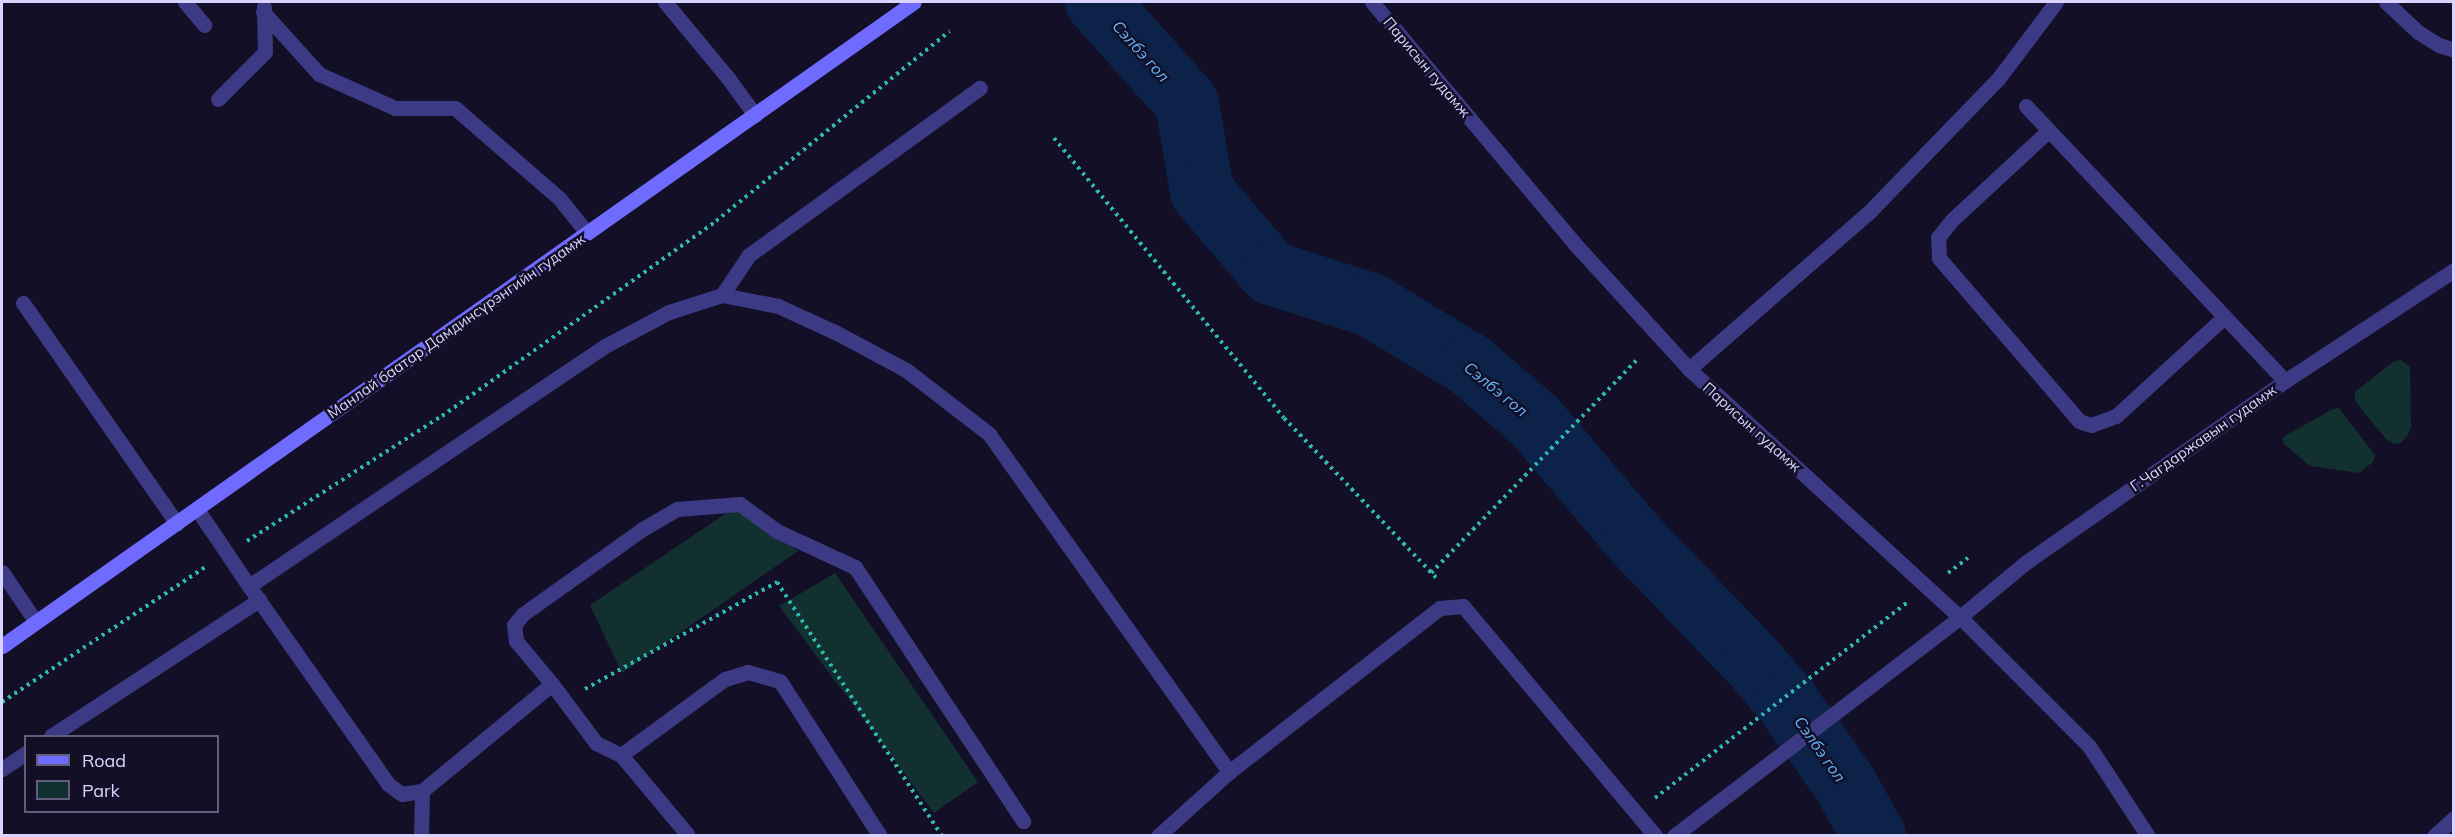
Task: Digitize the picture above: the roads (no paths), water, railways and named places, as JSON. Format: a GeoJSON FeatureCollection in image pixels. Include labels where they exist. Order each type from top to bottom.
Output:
{"type":"FeatureCollection","features":[{"type":"Feature","properties":{"kind":"main road","name":"Манлай баатар Дамдинсүрэнгийн гудамж"},"geometry":{"type":"LineString","coordinates":[[2,646],[912,4]]}},
{"type":"Feature","properties":{"kind":"street"},"geometry":{"type":"LineString","coordinates":[[185,2],[204,25]]}},
{"type":"Feature","properties":{"kind":"street"},"geometry":{"type":"LineString","coordinates":[[665,2],[729,78],[755,115]]}},
{"type":"Feature","properties":{"kind":"street"},"geometry":{"type":"LineString","coordinates":[[1689,369],[1870,211],[1998,79],[2056,2]]}},
{"type":"Feature","properties":{"kind":"street"},"geometry":{"type":"LineString","coordinates":[[2386,2],[2418,32],[2439,45],[2454,50]]}},
{"type":"Feature","properties":{"kind":"street","name":"Парисын гудамж"},"geometry":{"type":"LineString","coordinates":[[1375,3],[1574,243],[1689,369],[1960,617],[2089,746],[2148,836]]}},
{"type":"Feature","properties":{"kind":"street"},"geometry":{"type":"LineString","coordinates":[[218,99],[264,52],[264,7]]}},
{"type":"Feature","properties":{"kind":"street"},"geometry":{"type":"LineString","coordinates":[[264,7],[319,74],[395,108],[455,108],[559,198],[587,233]]}},
{"type":"Feature","properties":{"kind":"street"},"geometry":{"type":"LineString","coordinates":[[722,295],[749,255],[980,88]]}},
{"type":"Feature","properties":{"kind":"street"},"geometry":{"type":"LineString","coordinates":[[2026,106],[2285,381]]}},
{"type":"Feature","properties":{"kind":"street"},"geometry":{"type":"LineString","coordinates":[[2048,131],[1952,220],[1938,237],[1939,258],[2079,421],[2091,425],[2116,416],[2224,317]]}},
{"type":"Feature","properties":{"kind":"street","name":"Г.Чагдаржавын гудамж"},"geometry":{"type":"LineString","coordinates":[[1674,836],[1960,617],[2025,563],[2285,381],[2453,273]]}},
{"type":"Feature","properties":{"kind":"street"},"geometry":{"type":"LineString","coordinates":[[249,586],[605,346],[669,312],[722,295],[778,306],[837,333],[906,370],[989,434],[1229,772]]}},
{"type":"Feature","properties":{"kind":"street"},"geometry":{"type":"LineString","coordinates":[[23,303],[177,524]]}},
{"type":"Feature","properties":{"kind":"street"},"geometry":{"type":"LineString","coordinates":[[687,834],[621,755],[596,743],[516,641],[514,625],[523,614],[641,530],[677,509],[740,504],[777,531],[855,567],[1023,821]]}},
{"type":"Feature","properties":{"kind":"street"},"geometry":{"type":"LineString","coordinates":[[197,509],[388,784],[402,794],[422,791],[552,684]]}},
{"type":"Feature","properties":{"kind":"street"},"geometry":{"type":"LineString","coordinates":[[2,572],[36,622]]}},
{"type":"Feature","properties":{"kind":"street"},"geometry":{"type":"LineString","coordinates":[[53,735],[259,600]]}},
{"type":"Feature","properties":{"kind":"street"},"geometry":{"type":"LineString","coordinates":[[1158,836],[1229,772],[1440,608],[1463,606],[1655,836]]}},
{"type":"Feature","properties":{"kind":"street"},"geometry":{"type":"LineString","coordinates":[[621,755],[724,679],[748,672],[780,681],[880,836]]}},
{"type":"Feature","properties":{"kind":"street"},"geometry":{"type":"LineString","coordinates":[[2,769],[24,754]]}},
{"type":"Feature","properties":{"kind":"street"},"geometry":{"type":"LineString","coordinates":[[421,836],[422,791]]}},
{"type":"Feature","properties":{"kind":"street"},"geometry":{"type":"LineString","coordinates":[[2434,836],[2454,818]]}},
{"type":"Feature","properties":{"kind":"waterway","name":"Сэлбэ гол"},"geometry":{"type":"LineString","coordinates":[[1097,2],[1187,103],[1202,192],[1271,273],[1371,305],[1470,365],[1535,421],[1636,540],[1753,662],[1787,702],[1845,784],[1874,836]]}}]}
